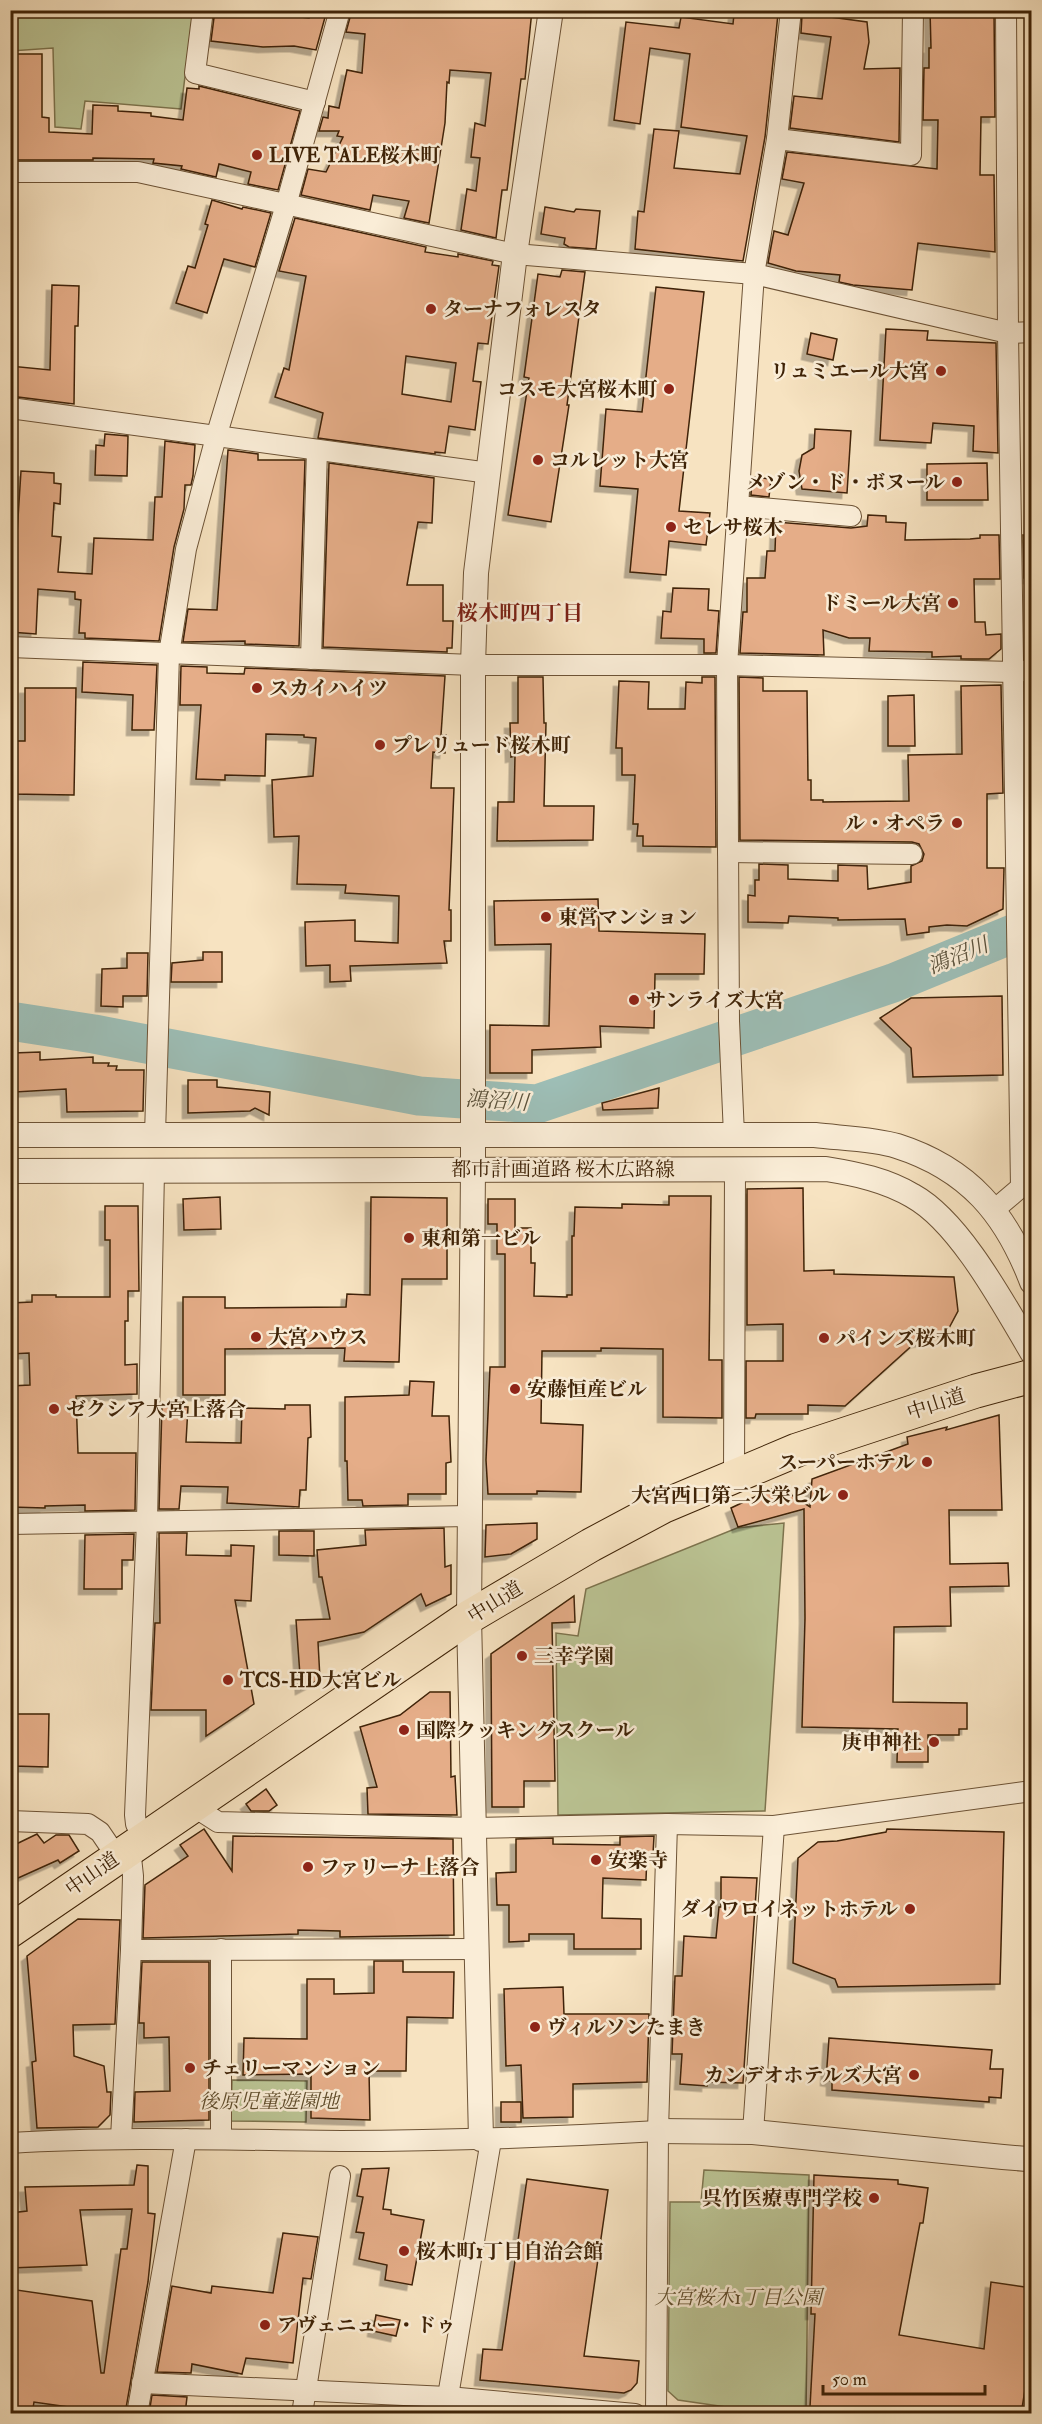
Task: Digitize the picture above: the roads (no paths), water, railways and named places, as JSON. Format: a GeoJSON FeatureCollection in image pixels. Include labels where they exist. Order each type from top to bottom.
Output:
{"type":"FeatureCollection","features":[{"type":"Feature","properties":{"kind":"highway","name":"中山道"},"geometry":{"type":"LineString","coordinates":[[10,1931],[469,1617],[532,1578],[632,1522],[664,1506],[808,1446],[976,1391],[1032,1376]]}},
{"type":"Feature","properties":{"kind":"street"},"geometry":{"type":"LineString","coordinates":[[203,10],[195,73],[315,102]]}},
{"type":"Feature","properties":{"kind":"street"},"geometry":{"type":"LineString","coordinates":[[155,1135],[169,654],[186,549],[216,437],[286,205],[340,10]]}},
{"type":"Feature","properties":{"kind":"street"},"geometry":{"type":"LineString","coordinates":[[446,2405],[486,2139],[478,1949],[469,1617],[473,1169],[473,665],[476,573],[515,254],[552,10]]}},
{"type":"Feature","properties":{"kind":"street"},"geometry":{"type":"LineString","coordinates":[[734,1135],[729,1021],[727,665],[754,274],[777,139],[791,10]]}},
{"type":"Feature","properties":{"kind":"street"},"geometry":{"type":"LineString","coordinates":[[777,139],[911,155],[913,10]]}},
{"type":"Feature","properties":{"kind":"street"},"geometry":{"type":"LineString","coordinates":[[994,1210],[1021,1187],[1017,916],[1022,671],[1008,333],[1006,10]]}},
{"type":"Feature","properties":{"kind":"street"},"geometry":{"type":"LineString","coordinates":[[10,172],[138,172],[515,254],[754,274],[1008,333],[1032,332]]}},
{"type":"Feature","properties":{"kind":"street"},"geometry":{"type":"LineString","coordinates":[[10,408],[489,473]]}},
{"type":"Feature","properties":{"kind":"street"},"geometry":{"type":"LineString","coordinates":[[311,659],[316,450]]}},
{"type":"Feature","properties":{"kind":"street"},"geometry":{"type":"LineString","coordinates":[[738,506],[851,516]]}},
{"type":"Feature","properties":{"kind":"street"},"geometry":{"type":"LineString","coordinates":[[10,646],[473,665],[727,665],[1022,671]]}},
{"type":"Feature","properties":{"kind":"street"},"geometry":{"type":"LineString","coordinates":[[728,852],[912,854]]}},
{"type":"Feature","properties":{"kind":"street","name":"都市計画道路 桜木広路線"},"geometry":{"type":"LineString","coordinates":[[10,1135],[155,1135],[472,1122],[734,1135],[815,1135],[896,1146],[940,1164],[972,1185],[994,1210],[1012,1236],[1032,1282]]}},
{"type":"Feature","properties":{"kind":"street"},"geometry":{"type":"LineString","coordinates":[[734,1476],[735,1169]]}},
{"type":"Feature","properties":{"kind":"street","name":"都市計画道路 桜木広路線"},"geometry":{"type":"LineString","coordinates":[[10,1170],[826,1169],[856,1173],[866,1175],[914,1196],[937,1214],[958,1236],[1032,1352]]}},
{"type":"Feature","properties":{"kind":"street"},"geometry":{"type":"LineString","coordinates":[[121,2138],[131,1950],[133,1876],[130,1848],[136,1824],[147,1521],[154,1171]]}},
{"type":"Feature","properties":{"kind":"street"},"geometry":{"type":"LineString","coordinates":[[10,1524],[469,1516]]}},
{"type":"Feature","properties":{"kind":"street"},"geometry":{"type":"LineString","coordinates":[[193,1806],[218,1822],[475,1828],[667,1824],[774,1826],[1032,1791]]}},
{"type":"Feature","properties":{"kind":"street"},"geometry":{"type":"LineString","coordinates":[[10,1821],[88,1824],[130,1848]]}},
{"type":"Feature","properties":{"kind":"street"},"geometry":{"type":"LineString","coordinates":[[656,2414],[658,2131],[667,1824]]}},
{"type":"Feature","properties":{"kind":"street"},"geometry":{"type":"LineString","coordinates":[[753,2132],[774,1826]]}},
{"type":"Feature","properties":{"kind":"street"},"geometry":{"type":"LineString","coordinates":[[221,1949],[221,2138]]}},
{"type":"Feature","properties":{"kind":"street"},"geometry":{"type":"LineString","coordinates":[[131,1950],[478,1949]]}},
{"type":"Feature","properties":{"kind":"street"},"geometry":{"type":"LineString","coordinates":[[10,2143],[121,2138],[341,2141],[486,2139],[658,2131],[753,2132],[1019,2158],[1032,2157]]}},
{"type":"Feature","properties":{"kind":"street"},"geometry":{"type":"LineString","coordinates":[[137,2414],[186,2139]]}},
{"type":"Feature","properties":{"kind":"street"},"geometry":{"type":"LineString","coordinates":[[302,2414],[340,2176]]}},
{"type":"Feature","properties":{"kind":"street"},"geometry":{"type":"LineString","coordinates":[[142,2383],[306,2390],[446,2405],[635,2414]]}},
{"type":"Feature","properties":{"kind":"waterway","name":"鴻沼川"},"geometry":{"type":"LineString","coordinates":[[10,1021],[94,1034],[419,1096],[537,1104],[893,983],[1032,926]]}},
{"type":"Feature","properties":{"kind":"place","name":"LIVE TALE桜木町"},"geometry":{"type":"Point","coordinates":[257,155]}},
{"type":"Feature","properties":{"kind":"place","name":"ターナフォレスタ"},"geometry":{"type":"Point","coordinates":[431,309]}},
{"type":"Feature","properties":{"kind":"place","name":"リュミエール大宮"},"geometry":{"type":"Point","coordinates":[941,371]}},
{"type":"Feature","properties":{"kind":"place","name":"コスモ大宮桜木町"},"geometry":{"type":"Point","coordinates":[669,389]}},
{"type":"Feature","properties":{"kind":"place","name":"コルレット大宮"},"geometry":{"type":"Point","coordinates":[538,460]}},
{"type":"Feature","properties":{"kind":"place","name":"メゾン・ド・ボヌール"},"geometry":{"type":"Point","coordinates":[957,482]}},
{"type":"Feature","properties":{"kind":"place","name":"セレサ桜木"},"geometry":{"type":"Point","coordinates":[671,527]}},
{"type":"Feature","properties":{"kind":"place","name":"ドミール大宮"},"geometry":{"type":"Point","coordinates":[953,603]}},
{"type":"Feature","properties":{"kind":"place","name":"スカイハイツ"},"geometry":{"type":"Point","coordinates":[257,688]}},
{"type":"Feature","properties":{"kind":"place","name":"プレリュード桜木町"},"geometry":{"type":"Point","coordinates":[380,745]}},
{"type":"Feature","properties":{"kind":"place","name":"ル・オペラ"},"geometry":{"type":"Point","coordinates":[957,823]}},
{"type":"Feature","properties":{"kind":"place","name":"東営マンション"},"geometry":{"type":"Point","coordinates":[546,917]}},
{"type":"Feature","properties":{"kind":"place","name":"サンライズ大宮"},"geometry":{"type":"Point","coordinates":[634,1000]}},
{"type":"Feature","properties":{"kind":"place","name":"東和第一ビル"},"geometry":{"type":"Point","coordinates":[409,1238]}},
{"type":"Feature","properties":{"kind":"place","name":"大宮ハウス"},"geometry":{"type":"Point","coordinates":[256,1337]}},
{"type":"Feature","properties":{"kind":"place","name":"パインズ桜木町"},"geometry":{"type":"Point","coordinates":[824,1338]}},
{"type":"Feature","properties":{"kind":"place","name":"安藤恒産ビル"},"geometry":{"type":"Point","coordinates":[515,1389]}},
{"type":"Feature","properties":{"kind":"place","name":"ゼクシア大宮上落合"},"geometry":{"type":"Point","coordinates":[54,1409]}},
{"type":"Feature","properties":{"kind":"place","name":"スーパーホテル"},"geometry":{"type":"Point","coordinates":[927,1462]}},
{"type":"Feature","properties":{"kind":"place","name":"大宮西口第二大栄ビル"},"geometry":{"type":"Point","coordinates":[843,1495]}},
{"type":"Feature","properties":{"kind":"place","name":"三幸学園"},"geometry":{"type":"Point","coordinates":[522,1656]}},
{"type":"Feature","properties":{"kind":"place","name":"TCS-HD大宮ビル"},"geometry":{"type":"Point","coordinates":[228,1680]}},
{"type":"Feature","properties":{"kind":"place","name":"国際クッキングスクール"},"geometry":{"type":"Point","coordinates":[404,1730]}},
{"type":"Feature","properties":{"kind":"place","name":"庚申神社"},"geometry":{"type":"Point","coordinates":[934,1742]}},
{"type":"Feature","properties":{"kind":"place","name":"安楽寺"},"geometry":{"type":"Point","coordinates":[596,1860]}},
{"type":"Feature","properties":{"kind":"place","name":"ファリーナ上落合"},"geometry":{"type":"Point","coordinates":[308,1867]}},
{"type":"Feature","properties":{"kind":"place","name":"ダイワロイネットホテル"},"geometry":{"type":"Point","coordinates":[910,1909]}},
{"type":"Feature","properties":{"kind":"place","name":"ヴィルソンたまき"},"geometry":{"type":"Point","coordinates":[535,2027]}},
{"type":"Feature","properties":{"kind":"place","name":"チェリーマンション"},"geometry":{"type":"Point","coordinates":[190,2068]}},
{"type":"Feature","properties":{"kind":"place","name":"カンデオホテルズ大宮"},"geometry":{"type":"Point","coordinates":[914,2075]}},
{"type":"Feature","properties":{"kind":"place","name":"呉竹医療専門学校"},"geometry":{"type":"Point","coordinates":[874,2198]}},
{"type":"Feature","properties":{"kind":"place","name":"桜木町1丁目自治会館"},"geometry":{"type":"Point","coordinates":[404,2251]}},
{"type":"Feature","properties":{"kind":"place","name":"アヴェニュー・ドゥ"},"geometry":{"type":"Point","coordinates":[265,2325]}},
{"type":"Feature","properties":{"kind":"district","name":"桜木町四丁目"},"geometry":{"type":"Point","coordinates":[520,613]}},
{"type":"Feature","properties":{"kind":"park label","name":"後原児童遊園地"},"geometry":{"type":"Point","coordinates":[269,2101]}},
{"type":"Feature","properties":{"kind":"park label","name":"大宮桜木1丁目公園"},"geometry":{"type":"Point","coordinates":[738,2297]}}]}
